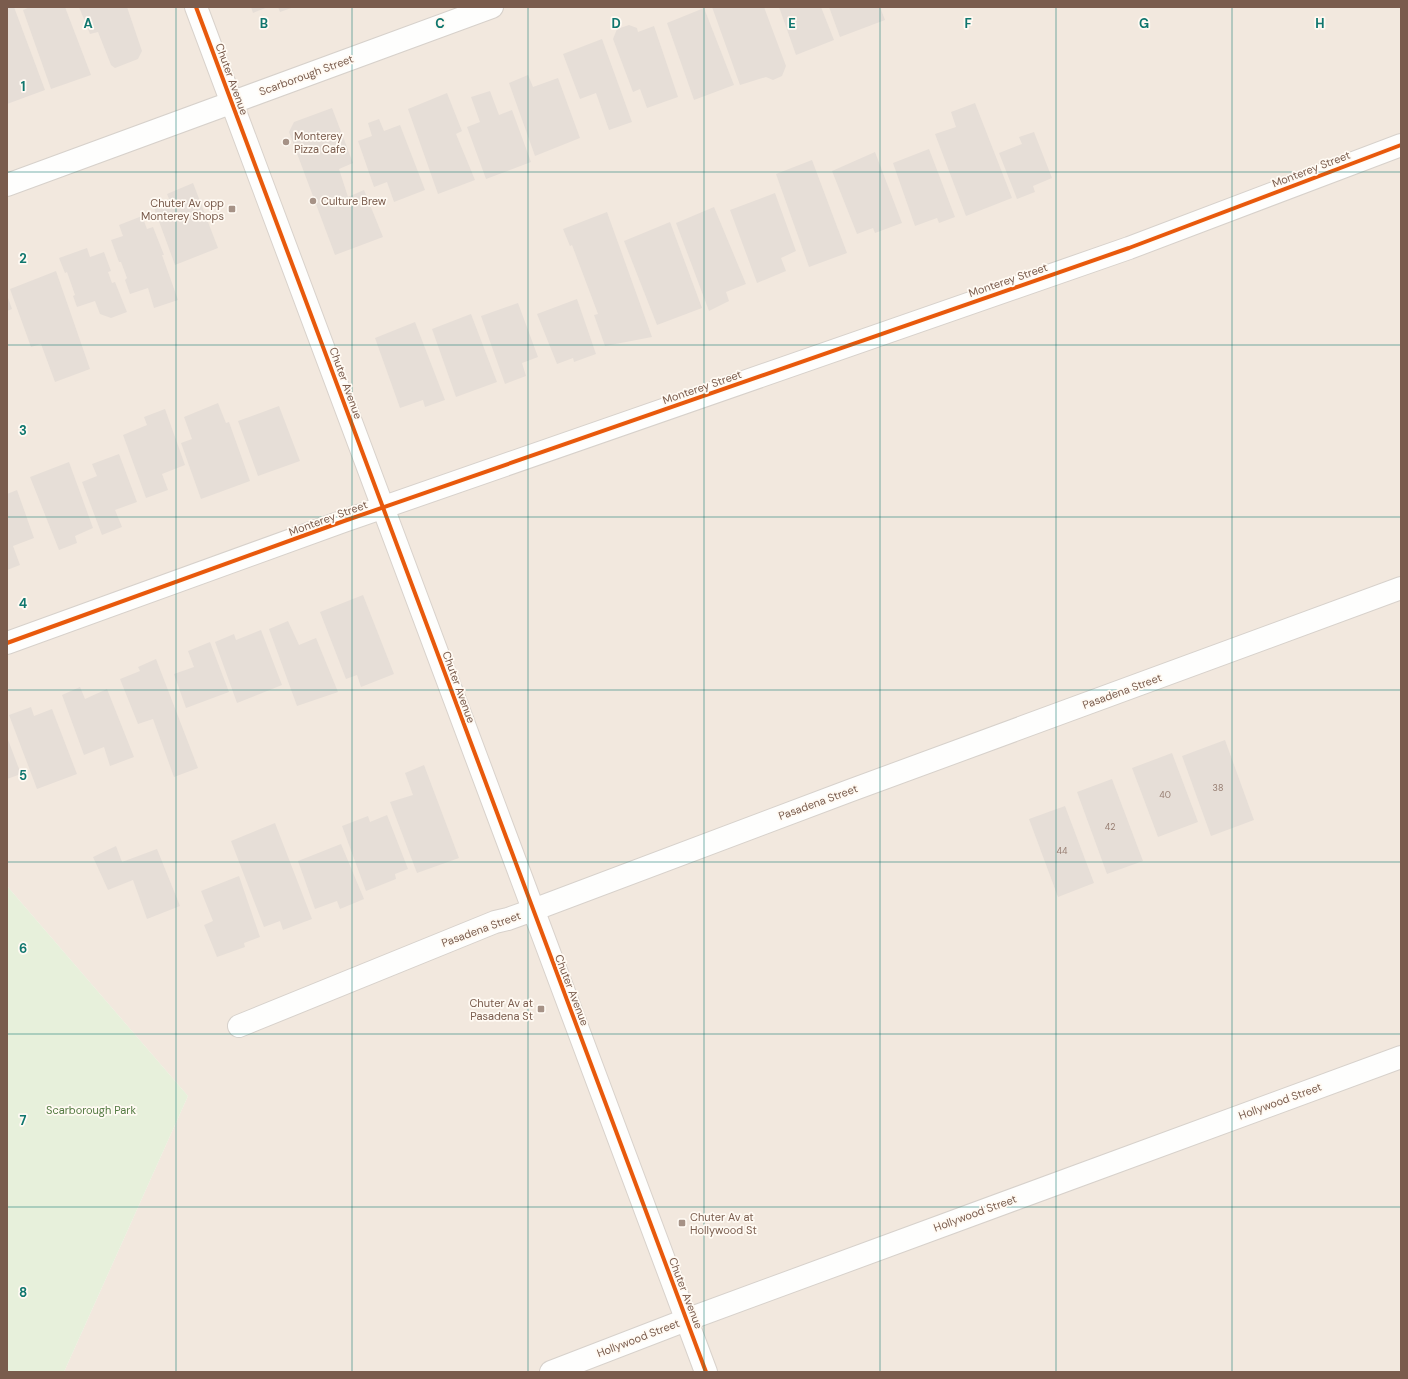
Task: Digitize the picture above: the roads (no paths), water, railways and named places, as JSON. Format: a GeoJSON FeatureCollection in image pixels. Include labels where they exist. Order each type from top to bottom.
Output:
{"type":"FeatureCollection","features":[{"type":"Feature","properties":{"kind":"street","name":"Chuter Avenue"},"geometry":{"type":"LineString","coordinates":[[196,7],[706,1372]]}},
{"type":"Feature","properties":{"kind":"street","name":"Scarborough Street"},"geometry":{"type":"LineString","coordinates":[[7,185],[492,7]]}},
{"type":"Feature","properties":{"kind":"street","name":"Monterey Street"},"geometry":{"type":"LineString","coordinates":[[7,644],[382,508],[1121,250],[1401,145]]}},
{"type":"Feature","properties":{"kind":"street","name":"Pasadena Street"},"geometry":{"type":"LineString","coordinates":[[239,1026],[494,922],[508,919],[533,910],[849,791],[1401,588]]}},
{"type":"Feature","properties":{"kind":"street","name":"Hollywood Street"},"geometry":{"type":"LineString","coordinates":[[551,1372],[686,1320],[1401,1057]]}},
{"type":"Feature","properties":{"kind":"place","name":"Monterey Pizza Cafe"},"geometry":{"type":"Point","coordinates":[286,142]}},
{"type":"Feature","properties":{"kind":"place","name":"Culture Brew"},"geometry":{"type":"Point","coordinates":[313,201]}},
{"type":"Feature","properties":{"kind":"place","name":"Chuter Av opp Monterey Shops"},"geometry":{"type":"Point","coordinates":[232,209]}},
{"type":"Feature","properties":{"kind":"place","name":"Chuter Av at Pasadena St"},"geometry":{"type":"Point","coordinates":[541,1009]}},
{"type":"Feature","properties":{"kind":"place","name":"Chuter Av at Hollywood St"},"geometry":{"type":"Point","coordinates":[682,1223]}},
{"type":"Feature","properties":{"kind":"park label","name":"Scarborough Park"},"geometry":{"type":"Point","coordinates":[91,1110]}}]}
